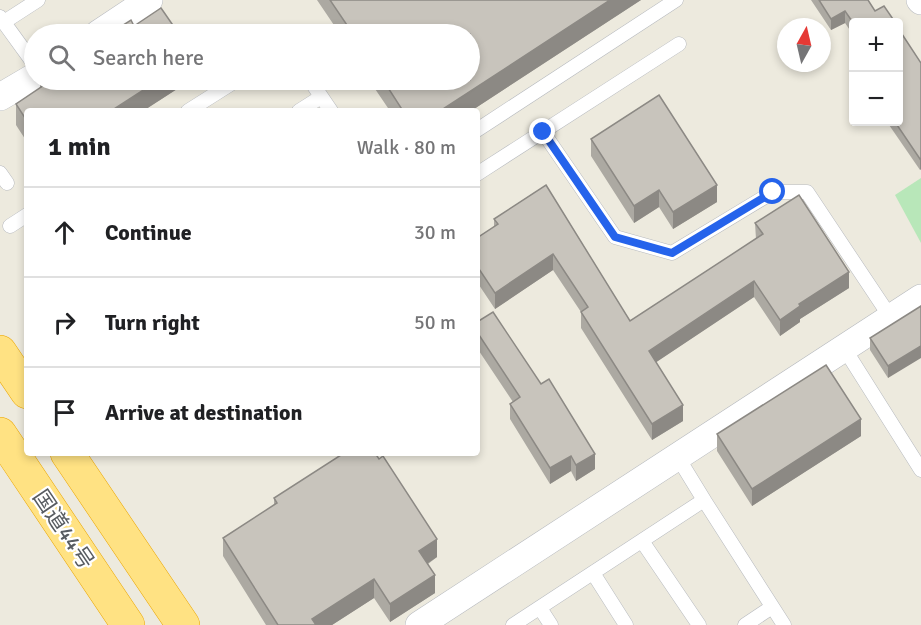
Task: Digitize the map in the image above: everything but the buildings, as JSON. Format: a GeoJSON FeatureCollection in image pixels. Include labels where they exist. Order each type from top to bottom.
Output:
{"type":"FeatureCollection","features":[{"type":"Feature","properties":{"kind":"highway","name":"国道44号"},"geometry":{"type":"LineString","coordinates":[[0,434],[128,625]]}},
{"type":"Feature","properties":{"kind":"highway","name":"国道44号"},"geometry":{"type":"LineString","coordinates":[[69,456],[183,625]]}},
{"type":"Feature","properties":{"kind":"street"},"geometry":{"type":"LineString","coordinates":[[113,24],[149,0]]}},
{"type":"Feature","properties":{"kind":"street"},"geometry":{"type":"LineString","coordinates":[[0,97],[24,83]]}},
{"type":"Feature","properties":{"kind":"street"},"geometry":{"type":"LineString","coordinates":[[421,625],[921,298]]}},
{"type":"Feature","properties":{"kind":"lane"},"geometry":{"type":"LineString","coordinates":[[24,50],[2,19],[38,0]]}},
{"type":"Feature","properties":{"kind":"lane"},"geometry":{"type":"LineString","coordinates":[[480,128],[676,0]]}},
{"type":"Feature","properties":{"kind":"lane"},"geometry":{"type":"LineString","coordinates":[[480,172],[679,44]]}},
{"type":"Feature","properties":{"kind":"lane"},"geometry":{"type":"LineString","coordinates":[[193,108],[221,90]]}},
{"type":"Feature","properties":{"kind":"lane"},"geometry":{"type":"LineString","coordinates":[[316,90],[329,108]]}},
{"type":"Feature","properties":{"kind":"lane"},"geometry":{"type":"LineString","coordinates":[[304,108],[321,97]]}},
{"type":"Feature","properties":{"kind":"lane"},"geometry":{"type":"LineString","coordinates":[[543,132],[615,237],[672,253],[773,192],[807,192],[891,318]]}},
{"type":"Feature","properties":{"kind":"lane"},"geometry":{"type":"LineString","coordinates":[[10,226],[24,217]]}},
{"type":"Feature","properties":{"kind":"lane"},"geometry":{"type":"LineString","coordinates":[[844,348],[921,470]]}},
{"type":"Feature","properties":{"kind":"lane"},"geometry":{"type":"LineString","coordinates":[[678,456],[784,625]]}},
{"type":"Feature","properties":{"kind":"lane"},"geometry":{"type":"LineString","coordinates":[[513,625],[704,500]]}},
{"type":"Feature","properties":{"kind":"lane"},"geometry":{"type":"LineString","coordinates":[[642,541],[699,625]]}},
{"type":"Feature","properties":{"kind":"lane"},"geometry":{"type":"LineString","coordinates":[[593,573],[626,625]]}},
{"type":"Feature","properties":{"kind":"lane"},"geometry":{"type":"LineString","coordinates":[[745,625],[772,607]]}},
{"type":"Feature","properties":{"kind":"lane"},"geometry":{"type":"LineString","coordinates":[[540,608],[551,625]]}},
{"type":"Feature","properties":{"kind":"green space"},"geometry":{"type":"Polygon","coordinates":[[[921,178],[921,243],[895,195],[921,178]]]}},
{"type":"Feature","properties":{"kind":"route"},"geometry":{"type":"LineString","coordinates":[[543,132],[615,237],[672,253],[773,192]]}}]}
